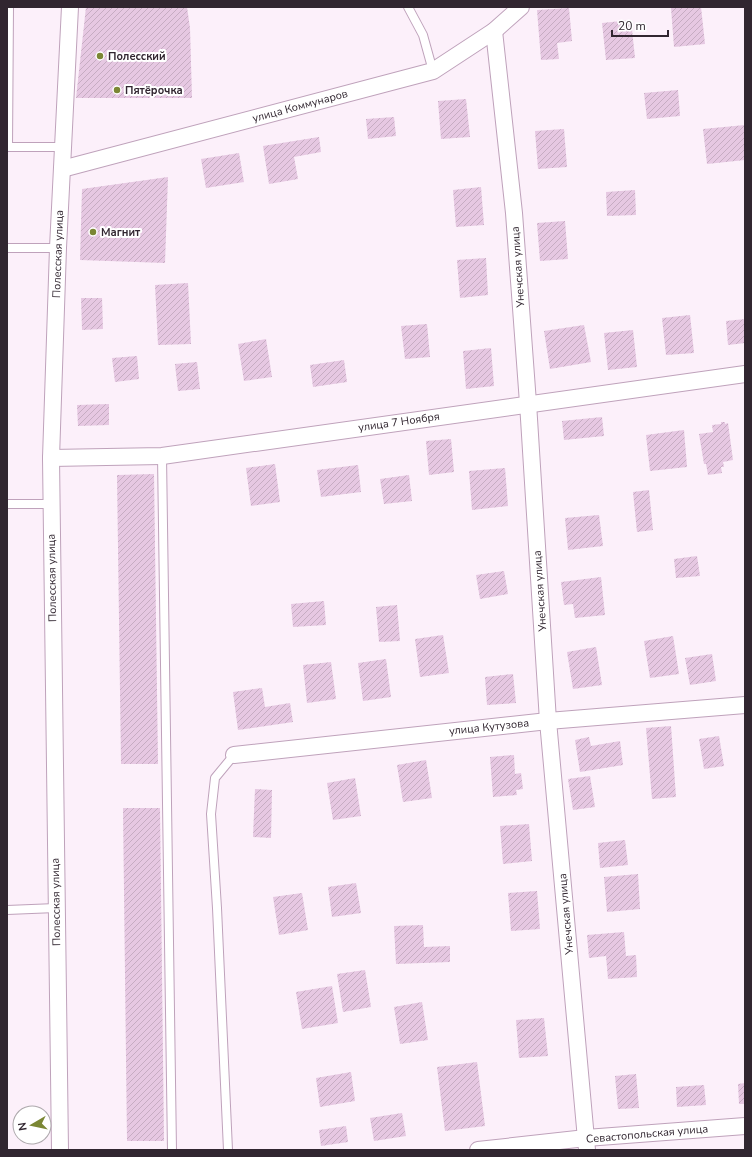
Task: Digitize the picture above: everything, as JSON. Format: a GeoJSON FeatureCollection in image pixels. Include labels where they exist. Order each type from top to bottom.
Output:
{"type":"FeatureCollection","features":[{"type":"Feature","properties":{"kind":"street","name":"Полесская улица"},"geometry":{"type":"LineString","coordinates":[[60,1150],[51,458],[58,248],[70,7]]}},
{"type":"Feature","properties":{"kind":"street","name":"улица Коммунаров"},"geometry":{"type":"LineString","coordinates":[[62,169],[433,71],[494,31],[521,7]]}},
{"type":"Feature","properties":{"kind":"street","name":"Унечская улица"},"geometry":{"type":"LineString","coordinates":[[494,31],[514,213],[528,403],[548,721],[587,1144]]}},
{"type":"Feature","properties":{"kind":"street","name":"улица 7 Ноября"},"geometry":{"type":"LineString","coordinates":[[51,458],[162,456],[528,403],[745,374]]}},
{"type":"Feature","properties":{"kind":"street","name":"улица Кутузова"},"geometry":{"type":"LineString","coordinates":[[234,755],[548,721],[745,705]]}},
{"type":"Feature","properties":{"kind":"street","name":"Севастопольская улица"},"geometry":{"type":"LineString","coordinates":[[478,1150],[587,1144],[745,1126]]}},
{"type":"Feature","properties":{"kind":"lane"},"geometry":{"type":"LineString","coordinates":[[9,7],[7,147],[63,147]]}},
{"type":"Feature","properties":{"kind":"lane"},"geometry":{"type":"LineString","coordinates":[[408,7],[423,35],[433,71]]}},
{"type":"Feature","properties":{"kind":"lane"},"geometry":{"type":"LineString","coordinates":[[7,248],[58,248]]}},
{"type":"Feature","properties":{"kind":"lane"},"geometry":{"type":"LineString","coordinates":[[162,456],[172,1150]]}},
{"type":"Feature","properties":{"kind":"lane"},"geometry":{"type":"LineString","coordinates":[[7,504],[51,504]]}},
{"type":"Feature","properties":{"kind":"lane"},"geometry":{"type":"LineString","coordinates":[[228,1150],[217,908],[211,814],[215,778],[234,755]]}},
{"type":"Feature","properties":{"kind":"lane"},"geometry":{"type":"LineString","coordinates":[[7,910],[56,908]]}},
{"type":"Feature","properties":{"kind":"building"},"geometry":{"type":"Polygon","coordinates":[[[86,7],[187,7],[190,28],[192,98],[76,98],[86,7]]]}},
{"type":"Feature","properties":{"kind":"building"},"geometry":{"type":"Polygon","coordinates":[[[701,7],[705,44],[674,47],[671,8],[701,7]]]}},
{"type":"Feature","properties":{"kind":"building"},"geometry":{"type":"Polygon","coordinates":[[[569,8],[572,41],[557,43],[559,59],[541,60],[537,10],[569,8]]]}},
{"type":"Feature","properties":{"kind":"building"},"geometry":{"type":"Polygon","coordinates":[[[631,20],[635,58],[606,60],[602,23],[631,20]]]}},
{"type":"Feature","properties":{"kind":"building"},"geometry":{"type":"Polygon","coordinates":[[[678,90],[680,116],[647,119],[644,93],[678,90]]]}},
{"type":"Feature","properties":{"kind":"building"},"geometry":{"type":"Polygon","coordinates":[[[466,99],[470,137],[441,139],[438,101],[466,99]]]}},
{"type":"Feature","properties":{"kind":"building"},"geometry":{"type":"Polygon","coordinates":[[[394,117],[396,136],[368,139],[366,119],[394,117]]]}},
{"type":"Feature","properties":{"kind":"building"},"geometry":{"type":"Polygon","coordinates":[[[745,125],[745,160],[707,164],[703,129],[745,125]]]}},
{"type":"Feature","properties":{"kind":"building"},"geometry":{"type":"Polygon","coordinates":[[[564,129],[567,167],[538,169],[535,131],[564,129]]]}},
{"type":"Feature","properties":{"kind":"building"},"geometry":{"type":"Polygon","coordinates":[[[319,137],[321,152],[294,157],[298,179],[269,184],[263,146],[319,137]]]}},
{"type":"Feature","properties":{"kind":"building"},"geometry":{"type":"Polygon","coordinates":[[[239,153],[244,182],[206,188],[201,159],[239,153]]]}},
{"type":"Feature","properties":{"kind":"building"},"geometry":{"type":"Polygon","coordinates":[[[168,177],[165,263],[80,260],[82,189],[168,177]]]}},
{"type":"Feature","properties":{"kind":"building"},"geometry":{"type":"Polygon","coordinates":[[[481,187],[484,225],[456,227],[453,190],[481,187]]]}},
{"type":"Feature","properties":{"kind":"building"},"geometry":{"type":"Polygon","coordinates":[[[635,190],[636,215],[607,216],[606,192],[635,190]]]}},
{"type":"Feature","properties":{"kind":"building"},"geometry":{"type":"Polygon","coordinates":[[[565,221],[568,259],[540,261],[537,223],[565,221]]]}},
{"type":"Feature","properties":{"kind":"building"},"geometry":{"type":"Polygon","coordinates":[[[486,258],[488,295],[460,298],[457,260],[486,258]]]}},
{"type":"Feature","properties":{"kind":"building"},"geometry":{"type":"Polygon","coordinates":[[[188,283],[191,344],[158,345],[155,285],[188,283]]]}},
{"type":"Feature","properties":{"kind":"building"},"geometry":{"type":"Polygon","coordinates":[[[81,298],[102,298],[103,329],[82,330],[81,298]]]}},
{"type":"Feature","properties":{"kind":"building"},"geometry":{"type":"Polygon","coordinates":[[[690,315],[694,353],[666,355],[662,318],[690,315]]]}},
{"type":"Feature","properties":{"kind":"building"},"geometry":{"type":"Polygon","coordinates":[[[745,319],[745,343],[728,345],[726,321],[745,319]]]}},
{"type":"Feature","properties":{"kind":"building"},"geometry":{"type":"Polygon","coordinates":[[[427,324],[430,357],[405,359],[401,326],[427,324]]]}},
{"type":"Feature","properties":{"kind":"building"},"geometry":{"type":"Polygon","coordinates":[[[584,325],[591,362],[550,369],[544,331],[584,325]]]}},
{"type":"Feature","properties":{"kind":"building"},"geometry":{"type":"Polygon","coordinates":[[[633,330],[637,367],[608,370],[604,333],[633,330]]]}},
{"type":"Feature","properties":{"kind":"building"},"geometry":{"type":"Polygon","coordinates":[[[266,339],[272,377],[244,381],[238,344],[266,339]]]}},
{"type":"Feature","properties":{"kind":"building"},"geometry":{"type":"Polygon","coordinates":[[[491,348],[494,386],[466,389],[463,351],[491,348]]]}},
{"type":"Feature","properties":{"kind":"building"},"geometry":{"type":"Polygon","coordinates":[[[137,356],[139,379],[115,382],[112,358],[137,356]]]}},
{"type":"Feature","properties":{"kind":"building"},"geometry":{"type":"Polygon","coordinates":[[[344,360],[347,382],[313,387],[310,365],[344,360]]]}},
{"type":"Feature","properties":{"kind":"building"},"geometry":{"type":"Polygon","coordinates":[[[197,362],[200,389],[178,391],[175,364],[197,362]]]}},
{"type":"Feature","properties":{"kind":"building"},"geometry":{"type":"Polygon","coordinates":[[[109,404],[109,425],[78,426],[77,405],[109,404]]]}},
{"type":"Feature","properties":{"kind":"building"},"geometry":{"type":"Polygon","coordinates":[[[602,417],[604,436],[564,440],[562,421],[602,417]]]}},
{"type":"Feature","properties":{"kind":"building"},"geometry":{"type":"Polygon","coordinates":[[[721,422],[725,422],[725,424],[728,423],[733,460],[723,462],[724,467],[721,467],[722,473],[708,475],[706,464],[704,464],[699,434],[713,432],[712,425],[721,424],[721,422]]]}},
{"type":"Feature","properties":{"kind":"building"},"geometry":{"type":"Polygon","coordinates":[[[684,430],[687,467],[650,471],[646,435],[684,430]]]}},
{"type":"Feature","properties":{"kind":"building"},"geometry":{"type":"Polygon","coordinates":[[[451,439],[454,472],[429,475],[426,441],[451,439]]]}},
{"type":"Feature","properties":{"kind":"building"},"geometry":{"type":"Polygon","coordinates":[[[275,464],[280,502],[251,506],[246,468],[275,464]]]}},
{"type":"Feature","properties":{"kind":"building"},"geometry":{"type":"Polygon","coordinates":[[[358,465],[361,492],[321,497],[317,470],[358,465]]]}},
{"type":"Feature","properties":{"kind":"building"},"geometry":{"type":"Polygon","coordinates":[[[505,468],[508,506],[472,510],[469,471],[505,468]]]}},
{"type":"Feature","properties":{"kind":"building"},"geometry":{"type":"Polygon","coordinates":[[[154,474],[158,764],[121,764],[117,475],[154,474]]]}},
{"type":"Feature","properties":{"kind":"building"},"geometry":{"type":"Polygon","coordinates":[[[409,475],[412,501],[384,504],[380,479],[409,475]]]}},
{"type":"Feature","properties":{"kind":"building"},"geometry":{"type":"Polygon","coordinates":[[[649,490],[653,530],[637,532],[633,492],[649,490]]]}},
{"type":"Feature","properties":{"kind":"building"},"geometry":{"type":"Polygon","coordinates":[[[599,515],[603,546],[568,550],[565,518],[599,515]]]}},
{"type":"Feature","properties":{"kind":"building"},"geometry":{"type":"Polygon","coordinates":[[[697,556],[700,576],[676,578],[674,559],[697,556]]]}},
{"type":"Feature","properties":{"kind":"building"},"geometry":{"type":"Polygon","coordinates":[[[504,571],[508,594],[480,599],[476,575],[504,571]]]}},
{"type":"Feature","properties":{"kind":"building"},"geometry":{"type":"Polygon","coordinates":[[[601,577],[605,615],[575,618],[573,604],[564,605],[561,582],[601,577]]]}},
{"type":"Feature","properties":{"kind":"building"},"geometry":{"type":"Polygon","coordinates":[[[324,601],[326,625],[293,627],[291,604],[324,601]]]}},
{"type":"Feature","properties":{"kind":"building"},"geometry":{"type":"Polygon","coordinates":[[[397,605],[400,641],[379,642],[376,607],[397,605]]]}},
{"type":"Feature","properties":{"kind":"building"},"geometry":{"type":"Polygon","coordinates":[[[443,635],[449,673],[420,677],[415,639],[443,635]]]}},
{"type":"Feature","properties":{"kind":"building"},"geometry":{"type":"Polygon","coordinates":[[[673,636],[679,674],[650,678],[644,641],[673,636]]]}},
{"type":"Feature","properties":{"kind":"building"},"geometry":{"type":"Polygon","coordinates":[[[596,647],[602,685],[573,689],[567,652],[596,647]]]}},
{"type":"Feature","properties":{"kind":"building"},"geometry":{"type":"Polygon","coordinates":[[[712,654],[716,681],[690,685],[685,658],[712,654]]]}},
{"type":"Feature","properties":{"kind":"building"},"geometry":{"type":"Polygon","coordinates":[[[386,659],[391,697],[363,701],[358,663],[386,659]]]}},
{"type":"Feature","properties":{"kind":"building"},"geometry":{"type":"Polygon","coordinates":[[[331,662],[336,699],[307,703],[303,665],[331,662]]]}},
{"type":"Feature","properties":{"kind":"building"},"geometry":{"type":"Polygon","coordinates":[[[513,674],[516,703],[487,705],[485,677],[513,674]]]}},
{"type":"Feature","properties":{"kind":"building"},"geometry":{"type":"Polygon","coordinates":[[[262,688],[265,707],[290,703],[293,722],[238,730],[233,692],[262,688]]]}},
{"type":"Feature","properties":{"kind":"building"},"geometry":{"type":"Polygon","coordinates":[[[671,726],[676,797],[652,799],[646,728],[671,726]]]}},
{"type":"Feature","properties":{"kind":"building"},"geometry":{"type":"Polygon","coordinates":[[[719,736],[724,766],[704,769],[699,739],[719,736]]]}},
{"type":"Feature","properties":{"kind":"building"},"geometry":{"type":"Polygon","coordinates":[[[589,737],[591,746],[620,741],[623,765],[580,772],[575,740],[589,737]]]}},
{"type":"Feature","properties":{"kind":"building"},"geometry":{"type":"Polygon","coordinates":[[[514,755],[515,774],[521,773],[523,789],[516,790],[517,795],[493,797],[490,757],[514,755]]]}},
{"type":"Feature","properties":{"kind":"building"},"geometry":{"type":"Polygon","coordinates":[[[426,760],[432,798],[403,802],[397,765],[426,760]]]}},
{"type":"Feature","properties":{"kind":"building"},"geometry":{"type":"Polygon","coordinates":[[[590,776],[595,807],[573,810],[568,779],[590,776]]]}},
{"type":"Feature","properties":{"kind":"building"},"geometry":{"type":"Polygon","coordinates":[[[355,778],[361,816],[333,820],[327,783],[355,778]]]}},
{"type":"Feature","properties":{"kind":"building"},"geometry":{"type":"Polygon","coordinates":[[[255,789],[272,790],[271,838],[253,837],[255,789]]]}},
{"type":"Feature","properties":{"kind":"building"},"geometry":{"type":"Polygon","coordinates":[[[123,808],[160,808],[164,1141],[127,1141],[123,808]]]}},
{"type":"Feature","properties":{"kind":"building"},"geometry":{"type":"Polygon","coordinates":[[[529,824],[532,861],[503,864],[500,826],[529,824]]]}},
{"type":"Feature","properties":{"kind":"building"},"geometry":{"type":"Polygon","coordinates":[[[625,840],[628,865],[600,868],[598,843],[625,840]]]}},
{"type":"Feature","properties":{"kind":"building"},"geometry":{"type":"Polygon","coordinates":[[[638,874],[640,909],[607,912],[604,877],[638,874]]]}},
{"type":"Feature","properties":{"kind":"building"},"geometry":{"type":"Polygon","coordinates":[[[356,883],[361,913],[332,917],[328,887],[356,883]]]}},
{"type":"Feature","properties":{"kind":"building"},"geometry":{"type":"Polygon","coordinates":[[[537,891],[540,929],[511,931],[508,893],[537,891]]]}},
{"type":"Feature","properties":{"kind":"building"},"geometry":{"type":"Polygon","coordinates":[[[302,893],[308,930],[279,935],[273,897],[302,893]]]}},
{"type":"Feature","properties":{"kind":"building"},"geometry":{"type":"Polygon","coordinates":[[[423,925],[424,947],[450,946],[450,962],[396,964],[394,926],[423,925]]]}},
{"type":"Feature","properties":{"kind":"building"},"geometry":{"type":"Polygon","coordinates":[[[624,932],[626,956],[636,955],[637,977],[608,979],[606,956],[589,958],[587,935],[624,932]]]}},
{"type":"Feature","properties":{"kind":"building"},"geometry":{"type":"Polygon","coordinates":[[[365,970],[371,1007],[343,1012],[337,974],[365,970]]]}},
{"type":"Feature","properties":{"kind":"building"},"geometry":{"type":"Polygon","coordinates":[[[332,986],[338,1023],[302,1029],[296,992],[332,986]]]}},
{"type":"Feature","properties":{"kind":"building"},"geometry":{"type":"Polygon","coordinates":[[[422,1002],[428,1040],[400,1044],[394,1007],[422,1002]]]}},
{"type":"Feature","properties":{"kind":"building"},"geometry":{"type":"Polygon","coordinates":[[[544,1018],[548,1056],[519,1058],[516,1020],[544,1018]]]}},
{"type":"Feature","properties":{"kind":"building"},"geometry":{"type":"Polygon","coordinates":[[[477,1062],[485,1126],[445,1131],[437,1067],[477,1062]]]}},
{"type":"Feature","properties":{"kind":"building"},"geometry":{"type":"Polygon","coordinates":[[[351,1072],[355,1101],[320,1107],[316,1078],[351,1072]]]}},
{"type":"Feature","properties":{"kind":"building"},"geometry":{"type":"Polygon","coordinates":[[[636,1074],[639,1108],[618,1109],[615,1076],[636,1074]]]}},
{"type":"Feature","properties":{"kind":"building"},"geometry":{"type":"Polygon","coordinates":[[[745,1083],[745,1104],[739,1104],[738,1084],[745,1083]]]}},
{"type":"Feature","properties":{"kind":"building"},"geometry":{"type":"Polygon","coordinates":[[[704,1085],[706,1105],[677,1107],[676,1087],[704,1085]]]}},
{"type":"Feature","properties":{"kind":"building"},"geometry":{"type":"Polygon","coordinates":[[[402,1113],[406,1136],[374,1141],[370,1118],[402,1113]]]}},
{"type":"Feature","properties":{"kind":"building"},"geometry":{"type":"Polygon","coordinates":[[[346,1126],[348,1142],[321,1146],[319,1130],[346,1126]]]}},
{"type":"Feature","properties":{"kind":"place","name":"Полесский"},"geometry":{"type":"Point","coordinates":[100,56]}},
{"type":"Feature","properties":{"kind":"place","name":"Пятёрочка"},"geometry":{"type":"Point","coordinates":[117,90]}},
{"type":"Feature","properties":{"kind":"place","name":"Магнит"},"geometry":{"type":"Point","coordinates":[93,232]}}]}
